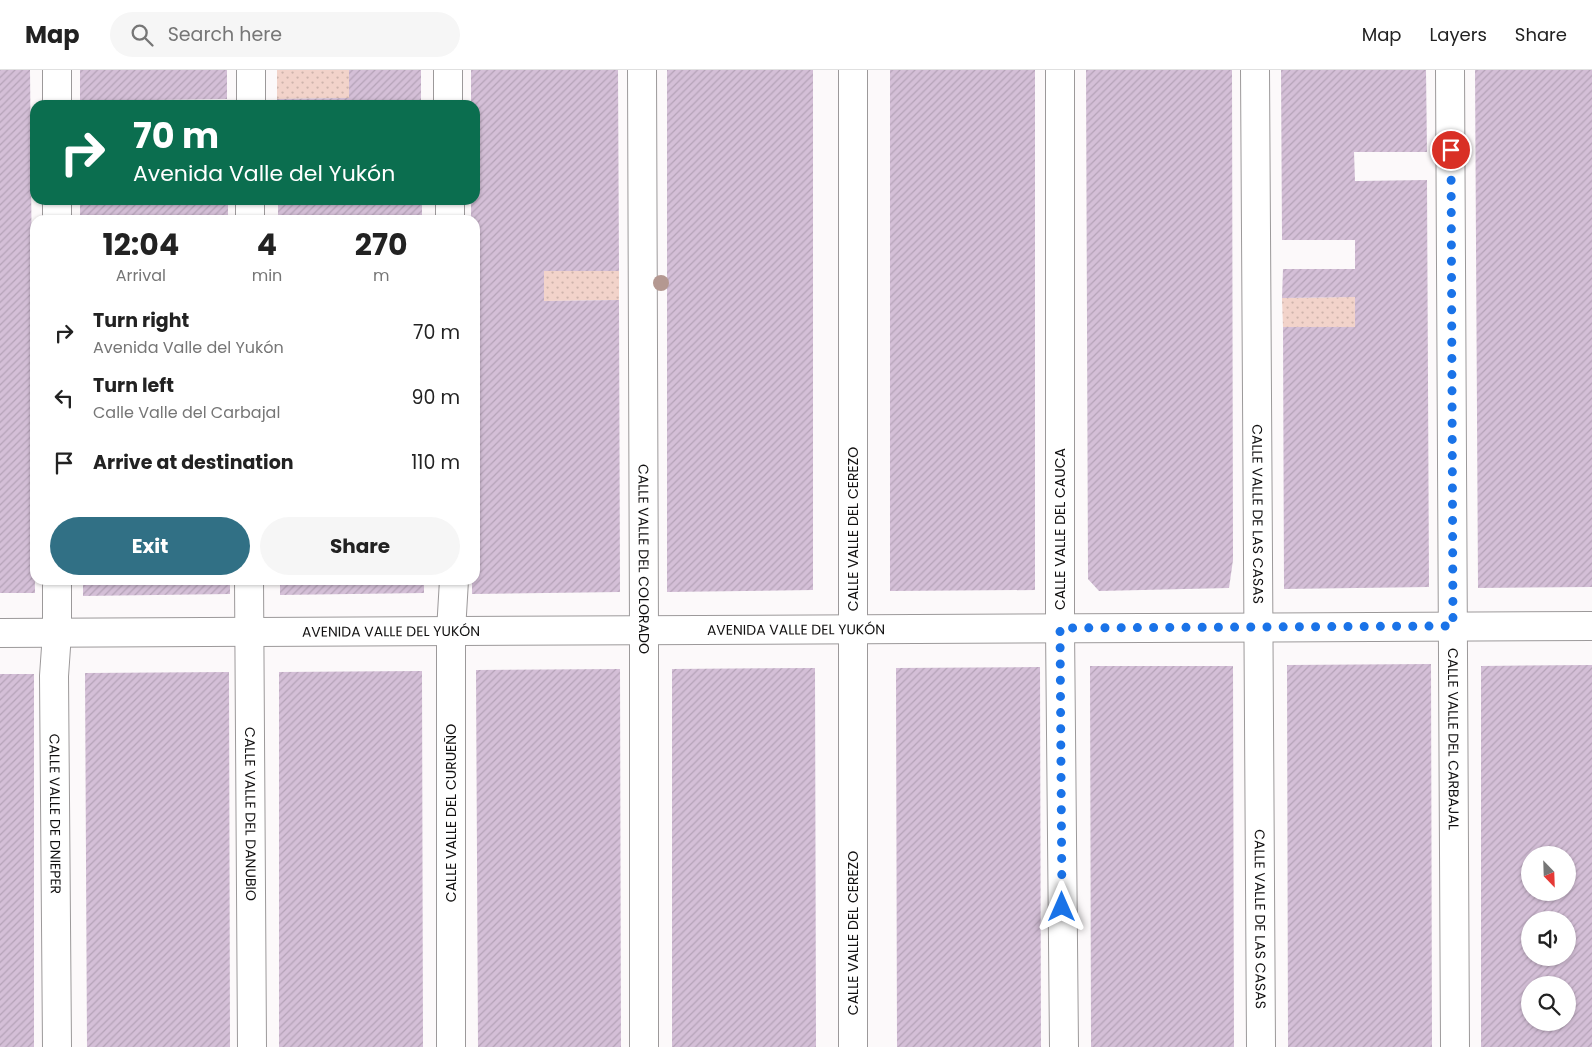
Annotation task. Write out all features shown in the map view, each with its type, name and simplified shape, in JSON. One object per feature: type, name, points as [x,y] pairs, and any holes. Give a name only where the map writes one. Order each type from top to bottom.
[{"type":"street","points":[[57,70],[57,100]]},
{"type":"street","points":[[251,70],[251,100]]},
{"type":"street","points":[[448,70],[448,100]]},
{"type":"street","name":"CALLE VALLE DEL COLORADO","points":[[642,70],[644,1047]]},
{"type":"street","name":"CALLE VALLE DEL CEREZO","points":[[853,70],[853,1047]]},
{"type":"street","name":"CALLE VALLE DEL CAUCA","points":[[1060,70],[1060,628],[1064,1047]]},
{"type":"street","name":"CALLE VALLE DE LAS CASAS","points":[[1255,70],[1260,1047]]},
{"type":"street","name":"CALLE VALLE DEL CARBAJAL","points":[[1450,70],[1455,1047]]},
{"type":"street","name":"CALLE VALLE DE DNIEPER","points":[[57,585],[57,633],[54,676],[57,1047]]},
{"type":"street","name":"CALLE VALLE DEL DANUBIO","points":[[249,585],[252,1047]]},
{"type":"street","name":"CALLE VALLE DEL CURUEÑO","points":[[450,1047],[451,631],[454,585]]},
{"type":"street","name":"AVENIDA VALLE DEL YUKÓN","points":[[0,633],[1592,626]]},
{"type":"shaded area","points":[[277,70],[349,70],[349,98],[277,99]]},
{"type":"shaded area","points":[[544,271],[619,271],[619,300],[544,301]]},
{"type":"shaded area","points":[[1355,297],[1355,327],[1283,327],[1282,298]]},
{"type":"building","points":[[0,70],[30,70],[30,585],[35,585],[35,593],[0,593]]},
{"type":"building","points":[[80,70],[227,70],[227,99],[80,100]]},
{"type":"building","points":[[349,70],[421,70],[421,100],[277,100],[349,98]]},
{"type":"building","points":[[471,70],[618,70],[619,271],[544,271],[544,301],[619,300],[620,592],[472,594],[472,585],[480,585],[480,215],[471,215],[471,205],[480,205],[480,100],[471,100]]},
{"type":"building","points":[[667,70],[813,70],[813,590],[667,592]]},
{"type":"building","points":[[890,70],[1035,70],[1035,590],[890,591]]},
{"type":"building","points":[[1086,70],[1232,70],[1233,560],[1229,588],[1099,591],[1088,579]]},
{"type":"building","points":[[1281,70],[1426,70],[1427,152],[1354,152],[1355,181],[1427,180],[1429,587],[1284,589],[1283,327],[1355,327],[1355,297],[1282,298],[1283,269],[1355,269],[1355,240],[1282,240]]},
{"type":"building","points":[[1475,70],[1592,70],[1592,587],[1478,588]]},
{"type":"building","points":[[80,205],[228,205],[228,215],[80,215]]},
{"type":"building","points":[[278,205],[422,205],[422,215],[278,215]]},
{"type":"building","points":[[83,585],[230,585],[230,594],[83,596]]},
{"type":"building","points":[[280,585],[424,585],[424,593],[280,595]]},
{"type":"building","points":[[1431,664],[1432,1047],[1288,1047],[1287,665]]},
{"type":"building","points":[[1592,665],[1592,1047],[1481,1047],[1481,666]]},
{"type":"building","points":[[1090,666],[1233,666],[1234,1047],[1091,1047]]},
{"type":"building","points":[[1040,667],[1041,1047],[897,1047],[896,668]]},
{"type":"building","points":[[815,668],[816,1047],[672,1047],[672,669]]},
{"type":"building","points":[[620,669],[621,1047],[478,1047],[476,670]]},
{"type":"building","points":[[422,671],[423,1047],[279,1047],[279,672]]},
{"type":"building","points":[[229,672],[230,1047],[87,1047],[85,673]]},
{"type":"building","points":[[0,674],[34,674],[34,1047],[0,1047]]},
{"type":"route","points":[[1062,907],[1060,628],[1453,626],[1451,150]]}]
